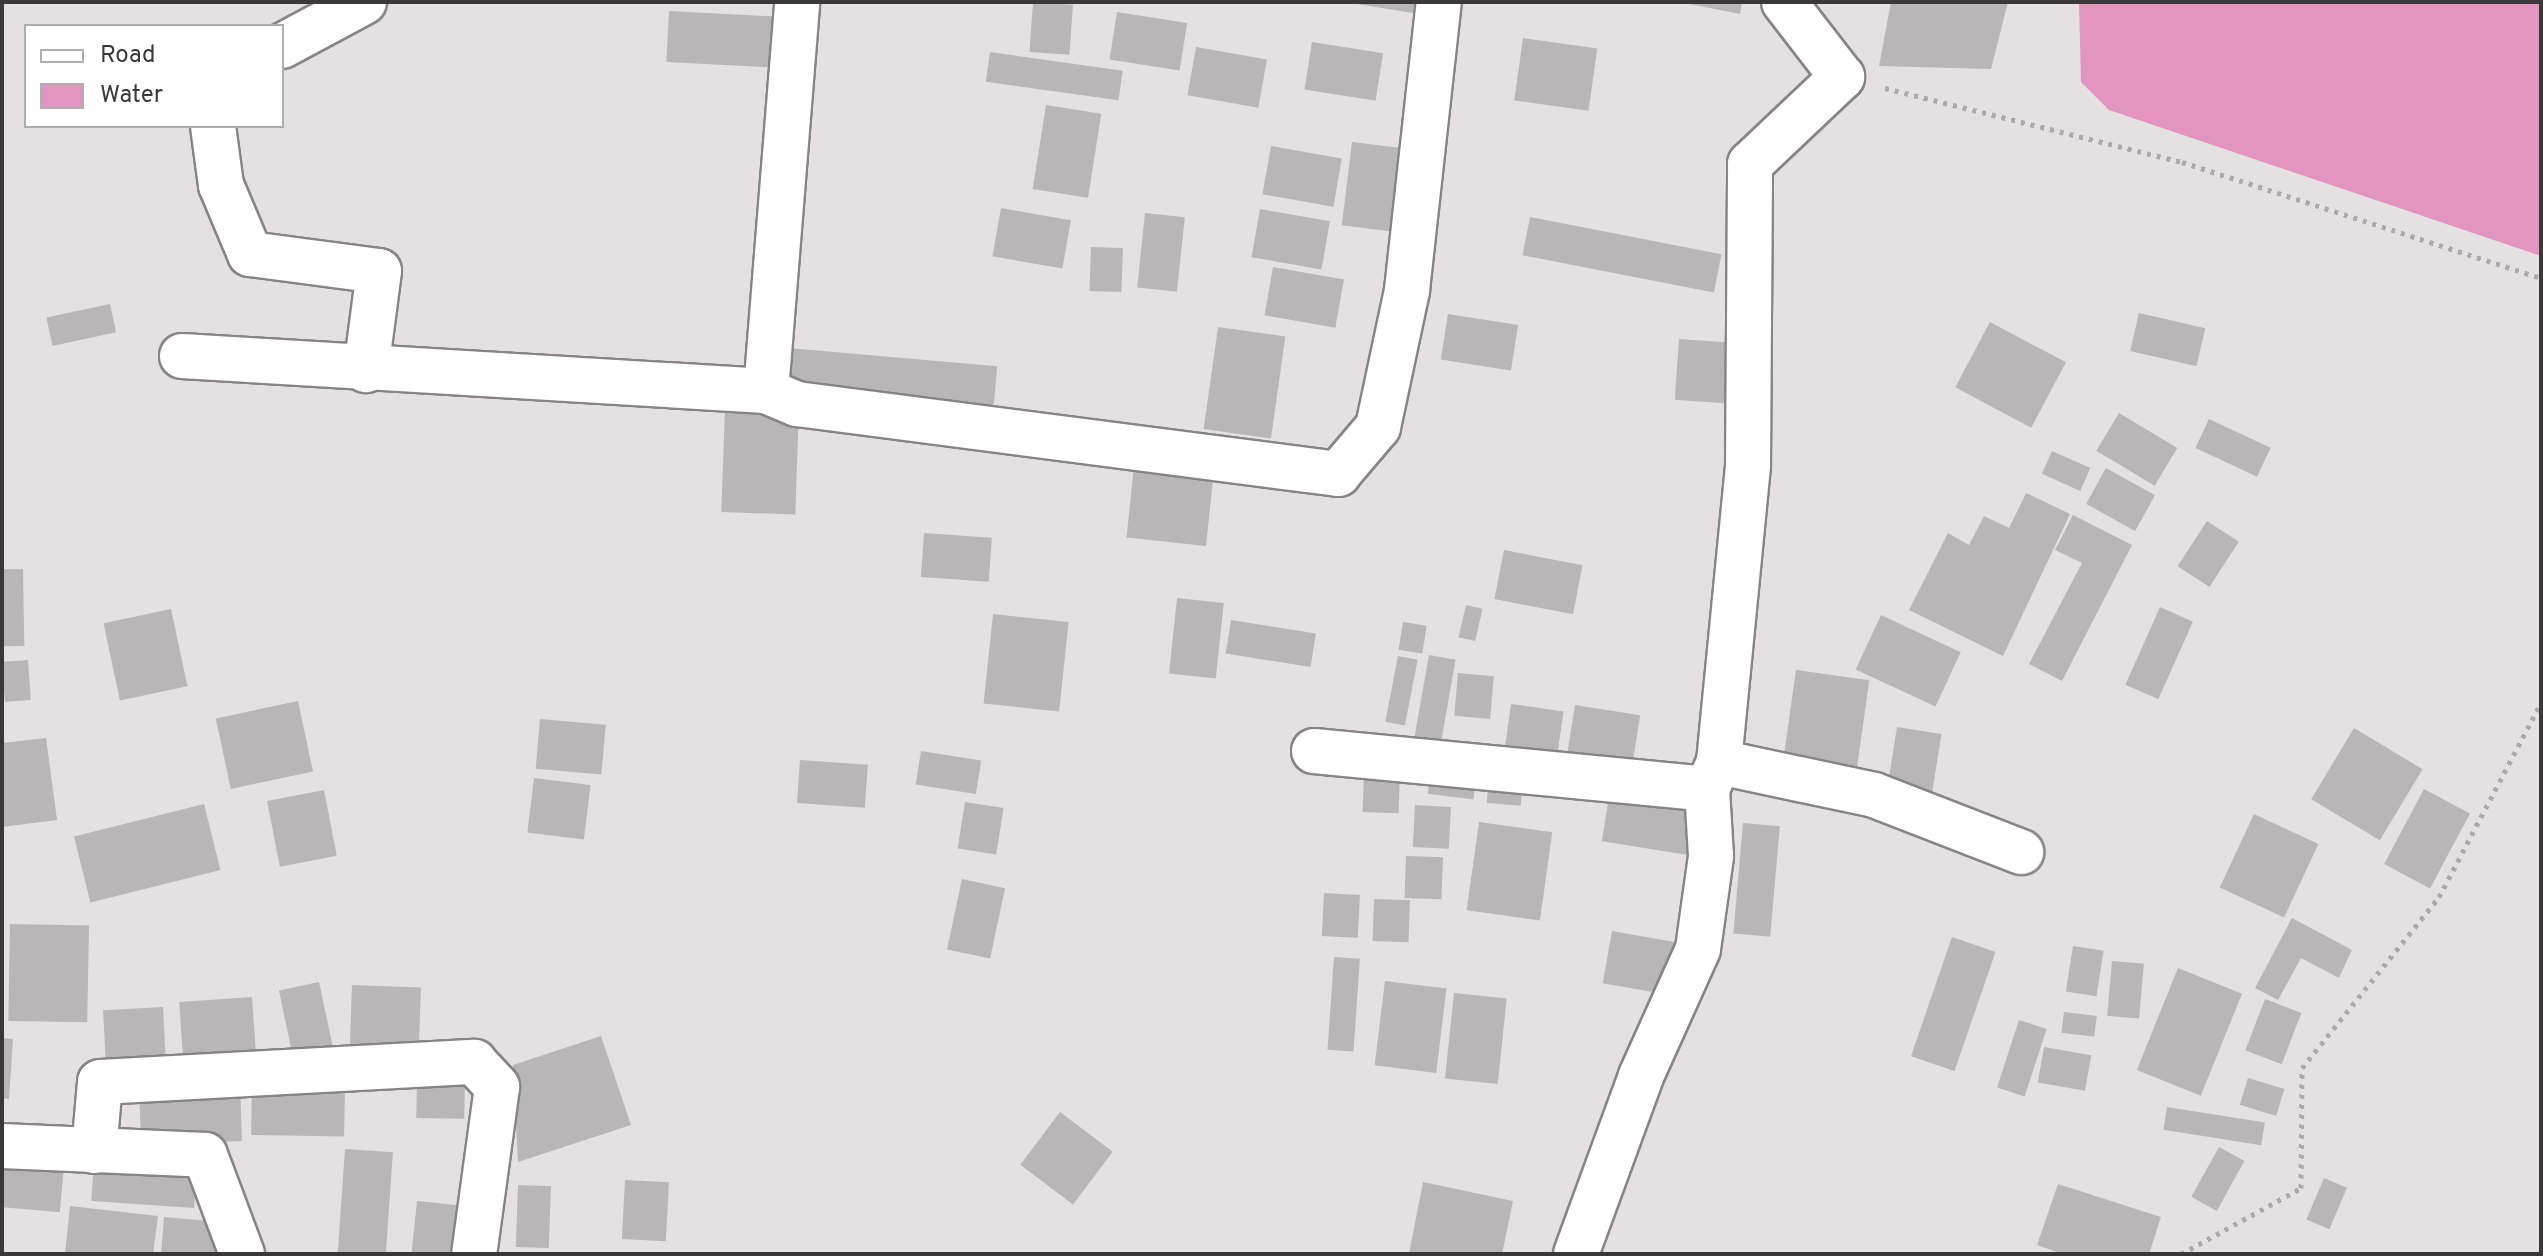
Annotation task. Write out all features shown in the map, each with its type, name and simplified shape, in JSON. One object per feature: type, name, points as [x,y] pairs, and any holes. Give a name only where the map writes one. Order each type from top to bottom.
[{"type":"street","points":[[284,45],[364,2]]},
{"type":"street","points":[[766,391],[797,2]]},
{"type":"street","points":[[182,356],[366,370],[766,391],[797,404],[1338,474],[1378,427],[1407,290],[1439,2]]},
{"type":"street","points":[[1576,1254],[1641,1076],[1698,949],[1711,856],[1713,776],[1748,465],[1750,164],[1842,77],[1784,2]]},
{"type":"street","points":[[213,128],[221,185],[250,254],[379,271],[366,370]]},
{"type":"street","points":[[1314,751],[1713,776],[1874,795],[2021,852]]},
{"type":"street","points":[[94,1151],[100,1082],[258,1068],[328,1073],[421,1060],[474,1062],[497,1087],[474,1254]]},
{"type":"street","points":[[2,1146],[205,1155],[242,1254]]},
{"type":"path","points":[[1842,77],[2182,162],[2541,278]]},
{"type":"path","points":[[2181,1254],[2301,1188],[2302,1068],[2439,897],[2541,703]]},
{"type":"water","points":[[2079,2],[2541,2],[2541,256],[2109,110],[2081,82]]},
{"type":"building","points":[[1033,2],[1073,5],[1069,55],[1030,52]]},
{"type":"building","points":[[1345,2],[1420,2],[1419,14]]},
{"type":"building","points":[[1680,2],[1742,2],[1740,14]]},
{"type":"building","points":[[1891,2],[2008,2],[1991,69],[1879,66]]},
{"type":"building","points":[[669,11],[776,17],[773,68],[666,62]]},
{"type":"building","points":[[1117,12],[1187,23],[1180,71],[1109,59]]},
{"type":"building","points":[[1523,38],[1597,48],[1589,111],[1514,100]]},
{"type":"building","points":[[1312,42],[1383,53],[1376,101],[1304,89]]},
{"type":"building","points":[[1196,47],[1267,60],[1258,108],[1187,95]]},
{"type":"building","points":[[990,52],[1123,71],[1119,100],[986,82]]},
{"type":"building","points":[[1046,105],[1101,114],[1088,198],[1033,189]]},
{"type":"building","points":[[1352,142],[1416,150],[1405,233],[1342,225]]},
{"type":"building","points":[[1271,146],[1342,159],[1333,207],[1262,194]]},
{"type":"building","points":[[1001,208],[1071,220],[1062,269],[992,256]]},
{"type":"building","points":[[1260,209],[1330,221],[1321,270],[1251,257]]},
{"type":"building","points":[[1145,213],[1185,217],[1177,292],[1137,288]]},
{"type":"building","points":[[1530,217],[1721,254],[1714,292],[1523,255]]},
{"type":"building","points":[[1091,247],[1123,248],[1121,292],[1089,291]]},
{"type":"building","points":[[1273,267],[1344,280],[1335,328],[1264,315]]},
{"type":"building","points":[[110,304],[116,332],[52,346],[46,318]]},
{"type":"building","points":[[2139,313],[2205,328],[2196,366],[2130,351]]},
{"type":"building","points":[[1448,314],[1518,325],[1511,371],[1441,359]]},
{"type":"building","points":[[1990,322],[2066,362],[2031,428],[1955,387]]},
{"type":"building","points":[[1218,327],[1285,336],[1271,438],[1204,429]]},
{"type":"building","points":[[1679,339],[1743,343],[1739,404],[1675,400]]},
{"type":"building","points":[[788,348],[997,366],[993,410],[784,392]]},
{"type":"building","points":[[725,407],[799,410],[795,515],[721,512]]},
{"type":"building","points":[[2119,413],[2177,448],[2155,486],[2096,451]]},
{"type":"building","points":[[2209,419],[2271,448],[2257,477],[2195,448]]},
{"type":"building","points":[[2052,451],[2090,468],[2080,491],[2042,474]]},
{"type":"building","points":[[1134,466],[1214,474],[1206,546],[1126,538]]},
{"type":"building","points":[[2106,468],[2155,495],[2135,531],[2086,504]]},
{"type":"building","points":[[2026,493],[2070,514],[2003,656],[1909,610],[1948,533],[1969,545],[1984,516],[2009,528]]},
{"type":"building","points":[[2073,515],[2132,545],[2062,681],[2029,664],[2082,563],[2055,550]]},
{"type":"building","points":[[2207,521],[2239,542],[2209,587],[2178,566]]},
{"type":"building","points":[[924,533],[992,538],[989,582],[921,577]]},
{"type":"building","points":[[1504,550],[1583,565],[1573,614],[1494,599]]},
{"type":"building","points":[[2,569],[23,569],[24,646],[3,646]]},
{"type":"building","points":[[1177,598],[1224,603],[1216,678],[1169,674]]},
{"type":"building","points":[[1466,605],[1483,609],[1475,641],[1459,637]]},
{"type":"building","points":[[2160,607],[2193,622],[2158,699],[2125,685]]},
{"type":"building","points":[[171,609],[187,686],[120,701],[104,623]]},
{"type":"building","points":[[993,614],[1069,622],[1059,711],[984,704]]},
{"type":"building","points":[[1881,615],[1961,652],[1935,707],[1856,669]]},
{"type":"building","points":[[1231,620],[1316,633],[1311,667],[1226,654]]},
{"type":"building","points":[[1403,622],[1427,626],[1422,653],[1399,650]]},
{"type":"building","points":[[1429,655],[1456,660],[1440,749],[1413,745]]},
{"type":"building","points":[[1398,656],[1418,660],[1405,726],[1385,722]]},
{"type":"building","points":[[28,660],[31,700],[5,702],[2,662]]},
{"type":"building","points":[[1796,670],[1869,680],[1856,776],[1783,766]]},
{"type":"building","points":[[1458,673],[1494,676],[1490,719],[1454,716]]},
{"type":"building","points":[[298,701],[313,771],[231,789],[216,718]]},
{"type":"building","points":[[1511,704],[1563,711],[1555,769],[1503,761]]},
{"type":"building","points":[[1575,705],[1640,715],[1632,769],[1567,758]]},
{"type":"building","points":[[540,719],[606,725],[601,775],[536,769]]},
{"type":"building","points":[[1897,727],[1941,734],[1931,801],[1886,794]]},
{"type":"building","points":[[2354,728],[2423,769],[2380,840],[2311,799]]},
{"type":"building","points":[[46,738],[57,820],[2,827],[2,743]]},
{"type":"building","points":[[921,751],[981,761],[976,794],[916,785]]},
{"type":"building","points":[[800,760],[868,765],[865,808],[797,803]]},
{"type":"building","points":[[1431,768],[1477,774],[1473,799],[1428,794]]},
{"type":"building","points":[[1364,770],[1400,771],[1399,813],[1363,812]]},
{"type":"building","points":[[1489,777],[1523,780],[1521,806],[1487,803]]},
{"type":"building","points":[[534,778],[591,785],[584,840],[527,833]]},
{"type":"building","points":[[2424,789],[2470,813],[2430,888],[2384,864]]},
{"type":"building","points":[[324,790],[337,856],[280,867],[267,801]]},
{"type":"building","points":[[1610,790],[1695,803],[1687,855],[1602,841]]},
{"type":"building","points":[[965,802],[1004,808],[996,855],[958,848]]},
{"type":"building","points":[[204,804],[220,870],[90,902],[74,836]]},
{"type":"building","points":[[1415,805],[1451,807],[1449,849],[1413,847]]},
{"type":"building","points":[[2254,814],[2318,844],[2284,917],[2220,887]]},
{"type":"building","points":[[1479,822],[1552,832],[1540,920],[1467,910]]},
{"type":"building","points":[[1743,823],[1780,826],[1770,937],[1733,934]]},
{"type":"building","points":[[1406,856],[1443,857],[1442,899],[1405,898]]},
{"type":"building","points":[[962,879],[1005,888],[990,959],[947,949]]},
{"type":"building","points":[[1324,893],[1360,895],[1358,938],[1322,936]]},
{"type":"building","points":[[1374,899],[1410,900],[1409,942],[1373,941]]},
{"type":"building","points":[[2292,918],[2352,950],[2339,978],[2301,958],[2278,1000],[2255,988]]},
{"type":"building","points":[[10,924],[89,925],[87,1022],[8,1021]]},
{"type":"building","points":[[1612,931],[1684,944],[1675,996],[1603,983]]},
{"type":"building","points":[[1952,937],[1995,952],[1954,1071],[1911,1056]]},
{"type":"building","points":[[2073,946],[2104,951],[2096,996],[2066,991]]},
{"type":"building","points":[[1334,957],[1360,959],[1353,1052],[1328,1050]]},
{"type":"building","points":[[2112,961],[2144,964],[2139,1019],[2107,1016]]},
{"type":"building","points":[[2178,968],[2242,994],[2201,1096],[2137,1070]]},
{"type":"building","points":[[1385,981],[1447,989],[1436,1073],[1375,1065]]},
{"type":"building","points":[[319,982],[333,1048],[293,1056],[279,991]]},
{"type":"building","points":[[352,985],[421,987],[419,1054],[350,1052]]},
{"type":"building","points":[[1454,993],[1507,999],[1498,1084],[1445,1079]]},
{"type":"building","points":[[252,997],[256,1060],[184,1065],[179,1002]]},
{"type":"building","points":[[2265,999],[2301,1013],[2282,1064],[2245,1050]]},
{"type":"building","points":[[163,1007],[166,1062],[106,1065],[103,1010]]},
{"type":"building","points":[[2064,1012],[2097,1016],[2094,1037],[2061,1033]]},
{"type":"building","points":[[2019,1020],[2047,1029],[2025,1096],[1997,1088]]},
{"type":"building","points":[[601,1036],[631,1125],[518,1162],[513,1065]]},
{"type":"building","points":[[2,1038],[13,1039],[9,1099],[2,1098]]},
{"type":"building","points":[[2044,1047],[2091,1055],[2085,1091],[2038,1082]]},
{"type":"building","points":[[417,1074],[465,1075],[464,1119],[416,1118]]},
{"type":"building","points":[[2248,1078],[2284,1089],[2276,1116],[2240,1105]]},
{"type":"building","points":[[252,1082],[345,1084],[344,1137],[251,1135]]},
{"type":"building","points":[[240,1083],[242,1141],[141,1144],[139,1087]]},
{"type":"building","points":[[2167,1107],[2265,1122],[2261,1145],[2163,1130]]},
{"type":"building","points":[[1060,1112],[1113,1152],[1073,1204],[1020,1165]]},
{"type":"building","points":[[2219,1147],[2244,1161],[2217,1211],[2191,1197]]},
{"type":"building","points":[[345,1149],[393,1152],[386,1254],[338,1254]]},
{"type":"building","points":[[2,1162],[64,1167],[60,1212],[2,1207]]},
{"type":"building","points":[[94,1162],[197,1169],[194,1208],[91,1201]]},
{"type":"building","points":[[2324,1178],[2347,1188],[2329,1229],[2306,1219]]},
{"type":"building","points":[[625,1180],[669,1182],[666,1241],[622,1239]]},
{"type":"building","points":[[1423,1182],[1513,1201],[1502,1254],[1409,1254]]},
{"type":"building","points":[[2058,1184],[2161,1217],[2149,1254],[2063,1254],[2037,1245]]},
{"type":"building","points":[[518,1185],[551,1186],[549,1248],[516,1247]]},
{"type":"building","points":[[417,1201],[461,1206],[456,1254],[411,1254]]},
{"type":"building","points":[[70,1206],[158,1216],[153,1254],[65,1254]]},
{"type":"building","points":[[164,1217],[232,1223],[230,1254],[161,1254]]}]
